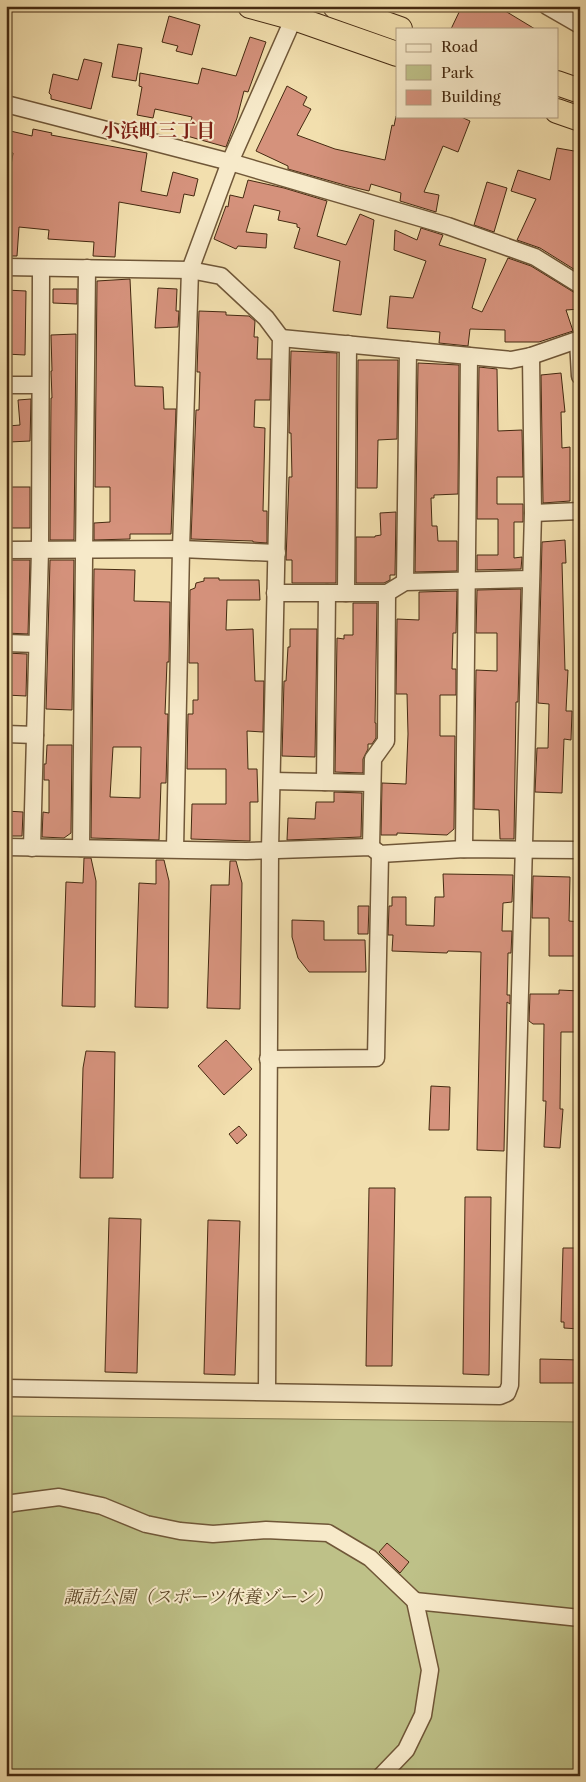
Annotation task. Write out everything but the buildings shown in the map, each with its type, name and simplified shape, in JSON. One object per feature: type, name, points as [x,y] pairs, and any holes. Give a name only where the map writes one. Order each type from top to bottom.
[{"type":"highway","points":[[250,6],[296,12],[396,54]]},
{"type":"highway","points":[[335,6],[397,28]]},
{"type":"highway","points":[[558,83],[580,91]]},
{"type":"highway","points":[[558,111],[580,119]]},
{"type":"street","points":[[547,6],[580,26]]},
{"type":"street","points":[[175,849],[181,549],[190,270],[230,162],[296,12]]},
{"type":"street","points":[[6,104],[230,162],[448,226],[535,257],[580,285]]},
{"type":"street","points":[[6,267],[190,270],[221,276],[266,318],[281,338],[277,553],[274,593],[270,850],[267,1392]]},
{"type":"street","points":[[32,848],[40,550],[41,268]]},
{"type":"street","points":[[81,848],[87,268]]},
{"type":"street","points":[[281,338],[511,360],[531,356],[579,339],[580,376]]},
{"type":"street","points":[[346,593],[348,344]]},
{"type":"street","points":[[405,582],[408,350]]},
{"type":"street","points":[[464,849],[469,356]]},
{"type":"street","points":[[6,1388],[500,1396],[507,1393],[510,1385],[533,513],[531,356]]},
{"type":"street","points":[[6,385],[40,385]]},
{"type":"street","points":[[533,513],[580,511]]},
{"type":"street","points":[[6,550],[181,549],[277,553]]},
{"type":"street","points":[[274,593],[387,593],[405,582],[531,579]]},
{"type":"street","points":[[325,782],[328,593]]},
{"type":"street","points":[[268,1059],[376,1058],[376,850],[371,783],[372,759],[386,741],[387,593]]},
{"type":"street","points":[[6,643],[37,644]]},
{"type":"street","points":[[6,734],[35,735]]},
{"type":"street","points":[[272,781],[371,783]]},
{"type":"street","points":[[6,847],[270,850],[580,850]]},
{"type":"street","points":[[6,1505],[59,1497],[102,1506],[146,1524],[180,1531],[213,1534],[266,1530],[328,1534],[370,1558],[415,1602],[430,1670],[423,1714],[406,1750],[381,1776]]},
{"type":"street","points":[[415,1602],[580,1618]]},
{"type":"green space","name":"諏訪公園（スポーツ休養ゾーン）","points":[[6,1416],[580,1422],[580,1776],[6,1776]]},
{"type":"district","name":"小浜町三丁目","points":[[158,130]]}]
